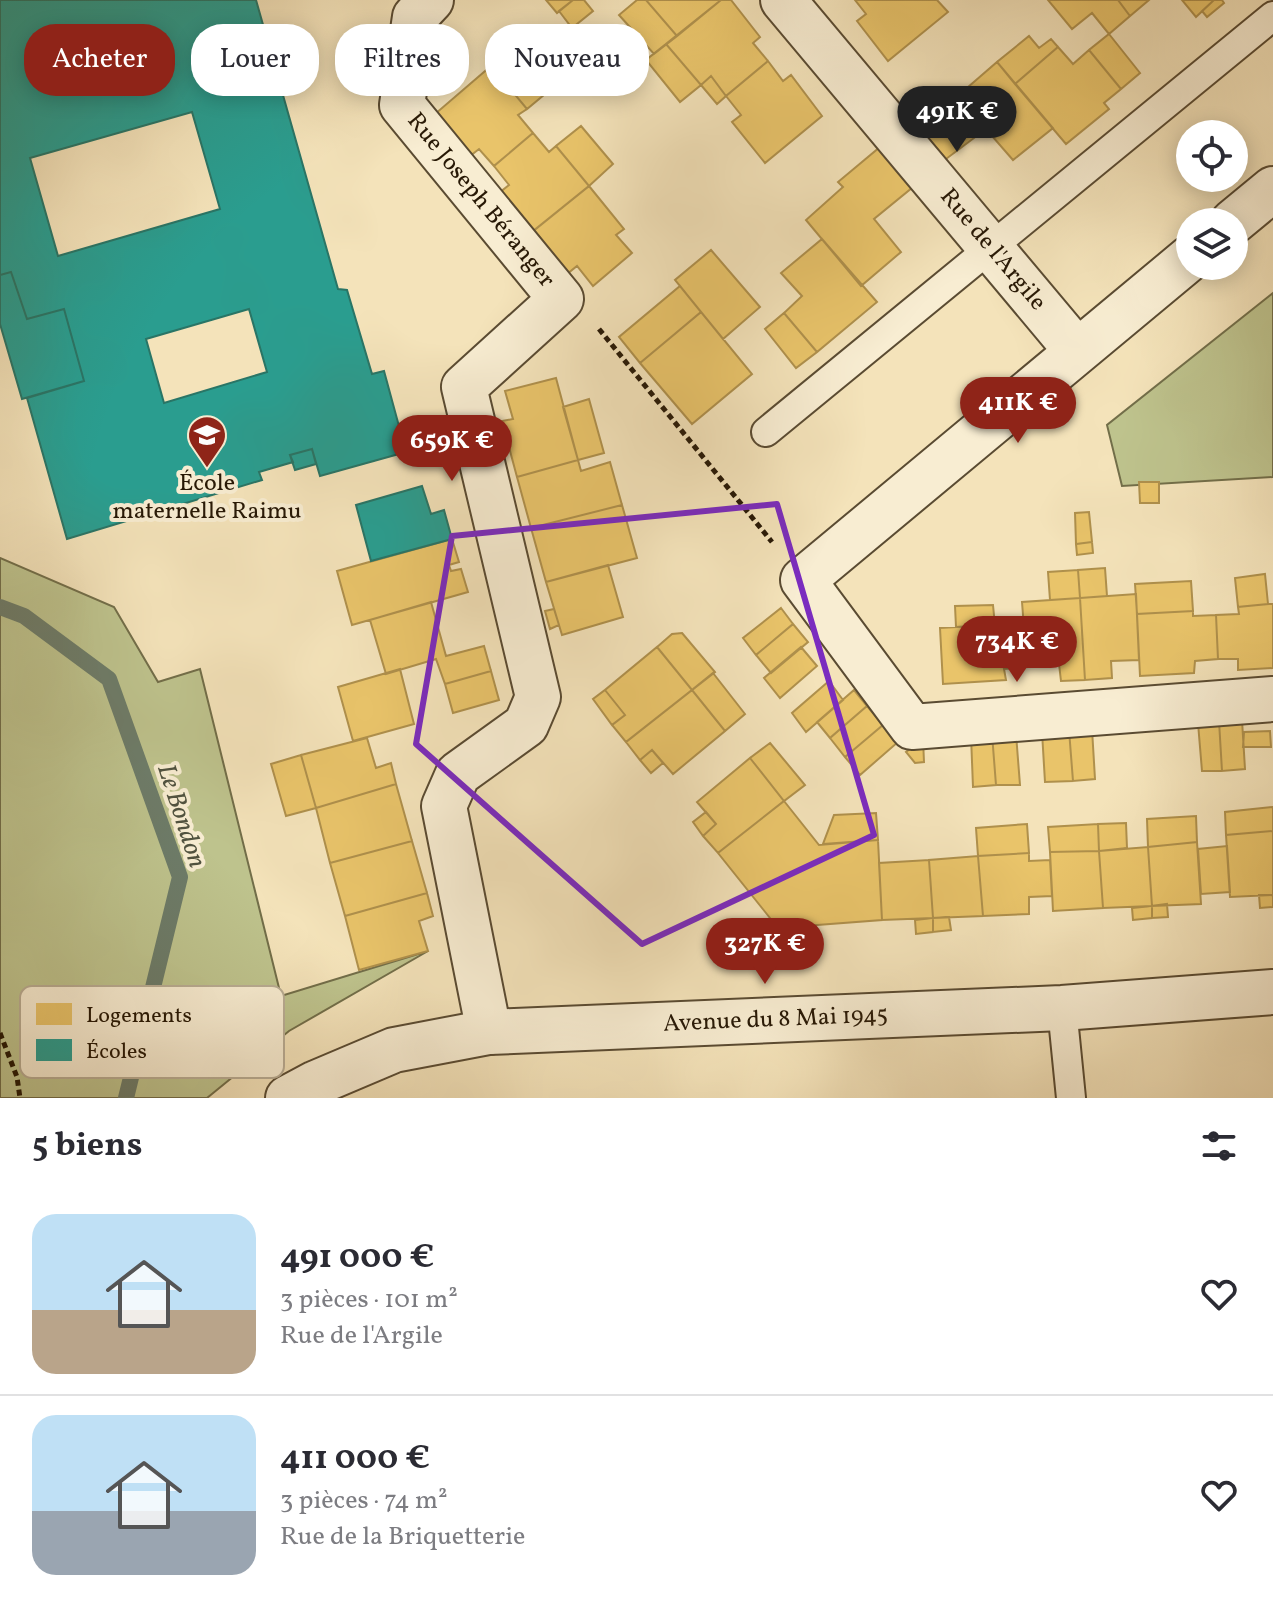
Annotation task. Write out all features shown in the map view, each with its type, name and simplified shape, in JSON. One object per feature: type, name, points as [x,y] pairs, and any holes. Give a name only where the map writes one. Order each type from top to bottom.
[{"type":"street","name":"Rue Joseph Béranger","points":[[431,0],[415,17],[402,105],[561,299],[464,387],[538,697],[526,725],[458,774],[444,806],[489,1032]]},
{"type":"street","name":"Rue de l'Argile","points":[[783,0],[1077,351]]},
{"type":"street","points":[[1248,210],[1273,189]]},
{"type":"street","points":[[1176,270],[803,580],[912,727],[1273,699]]},
{"type":"street","name":"Avenue du 8 Mai 1945","points":[[288,1098],[394,1050],[489,1032],[1062,1008],[1273,992]]},
{"type":"lane","points":[[766,432],[1273,16]]},
{"type":"lane","points":[[1062,1008],[1071,1098]]},
{"type":"path","points":[[561,299],[590,318],[803,580]]},
{"type":"path","points":[[0,1033],[17,1077],[20,1098]]},
{"type":"highlighted area","points":[[777,504],[874,835],[642,944],[416,744],[452,536]]},
{"type":"green space","points":[[1273,293],[1273,477],[1122,486],[1107,425]]},
{"type":"green space","points":[[0,558],[114,607],[158,682],[200,669],[279,986],[20,986],[20,1078],[231,1078],[207,1098],[0,1098]]},
{"type":"green space","points":[[428,951],[284,1035],[284,995]]},
{"type":"building: Logements","points":[[546,0],[573,0],[557,13]]},
{"type":"building: Logements","points":[[573,0],[584,0],[593,11],[577,24],[569,24],[559,11]]},
{"type":"building: Logements","points":[[637,0],[646,0],[677,36],[654,54],[649,48],[649,24],[627,24],[619,15]]},
{"type":"building: Logements","points":[[646,0],[721,0],[677,36]]},
{"type":"building: Logements","points":[[721,0],[731,0],[760,37],[753,43],[768,61],[726,96],[711,76],[701,85],[666,44]]},
{"type":"building: Logements","points":[[855,0],[937,0],[948,12],[888,61],[857,21],[866,14]]},
{"type":"building: Logements","points":[[1048,0],[1118,0],[1130,16],[1109,34],[1092,13],[1072,29]]},
{"type":"building: Logements","points":[[1118,0],[1149,0],[1130,16]]},
{"type":"building: Logements","points":[[1182,0],[1214,0],[1196,17]]},
{"type":"building: Logements","points":[[1214,0],[1224,3],[1207,17],[1202,11]]},
{"type":"building: Logements","points":[[1109,34],[1140,73],[1121,89],[1089,50]]},
{"type":"building: Logements","points":[[1029,36],[1039,48],[1051,39],[1058,47],[1015,84],[997,62]]},
{"type":"building: Logements","points":[[666,44],[701,85],[680,102],[649,64],[649,58]]},
{"type":"building: Logements","points":[[1058,47],[1073,64],[1089,50],[1121,89],[1104,103],[1109,109],[1066,144],[1015,84]]},
{"type":"building: Logements","points":[[768,61],[783,81],[791,75],[822,116],[765,163],[732,122],[741,115],[726,96]]},
{"type":"building: Logements","points":[[997,62],[1053,128],[1013,160],[986,129],[946,159],[913,121],[952,89],[960,94]]},
{"type":"building: Logements","points":[[485,71],[485,96],[516,96],[527,109],[518,115],[533,133],[494,166],[479,149],[470,156],[435,114],[456,96],[469,96],[469,85]]},
{"type":"building: Logements","points":[[711,76],[726,96],[717,104],[701,85]]},
{"type":"building: Logements","points":[[516,96],[543,96],[527,109]]},
{"type":"building: Logements","points":[[581,126],[613,164],[589,186],[556,146]]},
{"type":"building: Logements","points":[[533,133],[549,152],[556,146],[589,186],[532,232],[499,193],[509,185],[494,166]]},
{"type":"building: Logements","points":[[880,147],[913,187],[874,219],[901,252],[861,286],[806,220],[843,187],[838,182]]},
{"type":"building: Logements","points":[[589,186],[624,229],[616,235],[632,253],[593,286],[577,266],[567,274],[532,232]]},
{"type":"building: Logements","points":[[822,239],[877,302],[817,352],[784,313],[802,296],[781,273]]},
{"type":"building: Logements","points":[[711,250],[760,307],[723,339],[675,280]]},
{"type":"building: Logements","points":[[680,286],[701,312],[640,363],[619,337]]},
{"type":"building: Logements","points":[[701,312],[752,374],[692,424],[640,363]]},
{"type":"building: Logements","points":[[784,313],[817,352],[796,368],[765,329]]},
{"type":"building: Logements","points":[[556,378],[578,460],[517,477],[502,421],[513,419],[505,391]]},
{"type":"building: Logements","points":[[589,399],[604,453],[578,460],[563,407]]},
{"type":"building: Logements","points":[[578,460],[581,471],[610,462],[622,505],[531,528],[517,477]]},
{"type":"building: Logements","points":[[1139,482],[1159,482],[1159,503],[1140,503]]},
{"type":"building: Logements","points":[[622,505],[637,558],[546,582],[531,528]]},
{"type":"building: Logements","points":[[1089,512],[1092,542],[1076,544],[1075,513]]},
{"type":"building: Logements","points":[[452,539],[459,562],[449,565],[451,571],[461,569],[468,592],[352,625],[337,571]]},
{"type":"building: Logements","points":[[1092,542],[1093,553],[1077,555],[1076,544]]},
{"type":"building: Logements","points":[[608,565],[623,617],[562,635],[546,582]]},
{"type":"building: Logements","points":[[1105,568],[1107,596],[1080,598],[1078,570]]},
{"type":"building: Logements","points":[[1078,570],[1080,598],[1050,600],[1048,572]]},
{"type":"building: Logements","points":[[1265,574],[1268,604],[1238,607],[1235,578]]},
{"type":"building: Logements","points":[[1191,581],[1193,611],[1137,614],[1135,584]]},
{"type":"building: Logements","points":[[1136,594],[1139,660],[1111,661],[1112,678],[1085,680],[1080,598]]},
{"type":"building: Logements","points":[[1080,598],[1085,680],[1061,681],[1059,664],[1027,667],[1022,602]]},
{"type":"building: Logements","points":[[431,602],[446,656],[484,646],[491,671],[445,684],[436,659],[386,674],[370,620]]},
{"type":"building: Logements","points":[[1273,604],[1273,668],[1238,670],[1238,659],[1218,659],[1216,615],[1239,614],[1238,607]]},
{"type":"building: Logements","points":[[993,605],[995,626],[956,627],[955,606]]},
{"type":"building: Logements","points":[[781,608],[793,624],[756,655],[743,638]]},
{"type":"building: Logements","points":[[554,609],[559,625],[550,629],[545,611]]},
{"type":"building: Logements","points":[[1193,611],[1193,616],[1216,615],[1218,659],[1195,661],[1194,673],[1140,676],[1137,614]]},
{"type":"building: Logements","points":[[1024,623],[1027,667],[1004,669],[1006,680],[943,684],[940,628]]},
{"type":"building: Logements","points":[[793,624],[808,642],[771,673],[756,655]]},
{"type":"building: Logements","points":[[682,633],[715,672],[692,690],[657,647],[672,634]]},
{"type":"building: Logements","points":[[657,647],[692,690],[626,742],[612,725],[625,715],[605,690]]},
{"type":"building: Logements","points":[[801,647],[817,666],[780,698],[764,678]]},
{"type":"building: Logements","points":[[400,669],[414,724],[353,741],[338,687]]},
{"type":"building: Logements","points":[[491,671],[499,700],[453,713],[445,684]]},
{"type":"building: Logements","points":[[713,673],[745,714],[725,731],[692,690]]},
{"type":"building: Logements","points":[[829,681],[843,700],[806,732],[792,713]]},
{"type":"building: Logements","points":[[605,690],[625,715],[612,725],[593,699]]},
{"type":"building: Logements","points":[[692,690],[725,731],[673,774],[652,750],[640,760],[626,742]]},
{"type":"building: Logements","points":[[854,690],[867,706],[830,738],[817,722]]},
{"type":"building: Logements","points":[[867,706],[883,725],[845,757],[830,738]]},
{"type":"building: Logements","points":[[1242,720],[1245,769],[1222,771],[1219,721]]},
{"type":"building: Logements","points":[[1219,721],[1222,771],[1202,771],[1198,723]]},
{"type":"building: Logements","points":[[883,725],[898,742],[860,775],[845,757]]},
{"type":"building: Logements","points":[[1092,729],[1095,779],[1073,781],[1069,730]]},
{"type":"building: Logements","points":[[1069,730],[1073,781],[1045,782],[1042,732]]},
{"type":"building: Logements","points":[[1270,731],[1271,747],[1243,747],[1244,732]]},
{"type":"building: Logements","points":[[992,734],[1016,734],[1020,785],[996,785]]},
{"type":"building: Logements","points":[[992,734],[996,785],[973,787],[971,736]]},
{"type":"building: Logements","points":[[367,738],[376,768],[391,763],[396,784],[316,808],[301,755]]},
{"type":"building: Logements","points":[[923,739],[924,762],[915,763],[906,752]]},
{"type":"building: Logements","points":[[770,743],[805,785],[784,801],[750,758]]},
{"type":"building: Logements","points":[[652,750],[663,763],[651,773],[640,760]]},
{"type":"building: Logements","points":[[301,755],[316,808],[286,816],[271,764]]},
{"type":"building: Logements","points":[[750,758],[784,801],[718,853],[703,836],[716,824],[697,802]]},
{"type":"building: Logements","points":[[396,784],[412,841],[330,863],[316,808]]},
{"type":"building: Logements","points":[[784,801],[819,845],[878,840],[882,920],[778,928],[718,853]]},
{"type":"building: Logements","points":[[1273,807],[1273,831],[1226,835],[1225,812]]},
{"type":"building: Logements","points":[[706,812],[716,824],[703,836],[693,822]]},
{"type":"building: Logements","points":[[876,813],[878,840],[823,844],[834,815]]},
{"type":"building: Logements","points":[[1196,816],[1197,842],[1148,847],[1147,819]]},
{"type":"building: Logements","points":[[1126,823],[1127,848],[1099,851],[1098,824]]},
{"type":"building: Logements","points":[[1027,824],[1029,853],[978,856],[976,828]]},
{"type":"building: Logements","points":[[1098,824],[1099,851],[1050,852],[1048,827]]},
{"type":"building: Logements","points":[[1273,831],[1273,895],[1230,897],[1226,835]]},
{"type":"building: Logements","points":[[412,841],[427,893],[345,916],[330,863]]},
{"type":"building: Logements","points":[[1197,842],[1201,904],[1152,906],[1148,847]]},
{"type":"building: Logements","points":[[1227,846],[1230,892],[1201,894],[1198,849]]},
{"type":"building: Logements","points":[[1148,847],[1152,906],[1103,908],[1099,851]]},
{"type":"building: Logements","points":[[1099,851],[1103,908],[1053,911],[1050,852]]},
{"type":"building: Logements","points":[[1029,853],[1029,861],[1050,860],[1052,896],[1029,897],[1029,914],[983,916],[978,856]]},
{"type":"building: Logements","points":[[978,856],[983,916],[933,918],[929,860]]},
{"type":"building: Logements","points":[[929,860],[933,918],[882,920],[879,863]]},
{"type":"building: Logements","points":[[427,893],[433,916],[419,921],[428,951],[359,970],[345,916]]},
{"type":"building: Logements","points":[[1259,895],[1273,895],[1273,907],[1260,908]]},
{"type":"building: Logements","points":[[1167,904],[1168,917],[1152,918],[1152,906]]},
{"type":"building: Logements","points":[[1152,906],[1152,918],[1133,920],[1132,908]]},
{"type":"building: Logements","points":[[949,917],[951,930],[933,932],[933,918]]},
{"type":"building: Logements","points":[[933,918],[933,932],[916,934],[915,920]]},
{"type":"building: Écoles","points":[[0,0],[256,0],[263,24],[191,24],[191,96],[283,96],[338,289],[347,290],[372,374],[384,371],[406,452],[320,476],[312,449],[290,455],[293,462],[259,472],[262,480],[67,539],[27,398],[84,381],[64,309],[27,319],[11,272],[0,275]],"holes":[[[192,112],[220,209],[58,256],[30,158]],[[249,309],[267,372],[164,403],[146,339]]]},
{"type":"building: Écoles","points":[[11,272],[27,319],[64,309],[84,381],[22,399],[0,324],[0,275]]},
{"type":"building: Écoles","points":[[312,449],[316,464],[295,470],[290,455]]},
{"type":"building: Écoles","points":[[422,486],[431,514],[444,510],[452,539],[371,561],[356,505]]},
{"type":"waterway","name":"Le Bondon","points":[[0,607],[24,616],[109,679],[180,877],[153,986]]},
{"type":"waterway","name":"Le Bondon","points":[[126,1098],[131,1078]]},
{"type":"place","name":"École maternelle Raimu","points":[[207,469]]}]
